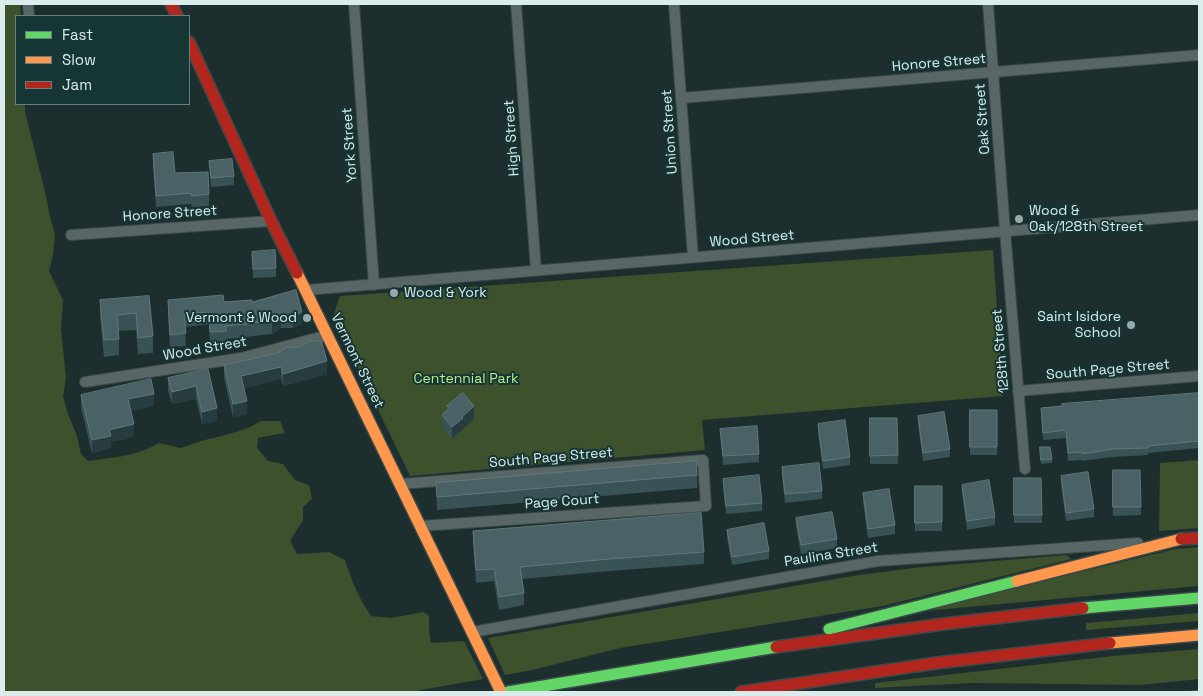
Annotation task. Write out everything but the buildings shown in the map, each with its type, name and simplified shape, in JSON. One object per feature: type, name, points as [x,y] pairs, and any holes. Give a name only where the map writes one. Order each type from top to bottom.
[{"type":"main road","name":"Vermont Street","points":[[190,44],[271,220],[501,692]]},
{"type":"main road","name":"Paulina Street","points":[[1181,539],[1199,538]]},
{"type":"main road","points":[[630,671],[835,627],[1181,539]]},
{"type":"main road","points":[[508,692],[782,646],[933,625],[1084,608],[1199,598]]},
{"type":"main road","points":[[741,692],[946,662],[1080,646],[1199,635]]},
{"type":"street","name":"York Street","points":[[354,4],[374,284]]},
{"type":"street","name":"High Street","points":[[516,4],[536,270]]},
{"type":"street","name":"Union Street","points":[[674,4],[693,257]]},
{"type":"street","name":"Oak Street","points":[[988,4],[1005,232]]},
{"type":"street","name":"Honore Street","points":[[681,98],[1199,55]]},
{"type":"street","name":"Wood Street","points":[[306,290],[1199,215]]},
{"type":"street","name":"Honore Street","points":[[71,235],[271,220]]},
{"type":"street","name":"128th Street","points":[[1005,232],[1025,469]]},
{"type":"street","name":"Wood Street","points":[[85,382],[241,358],[328,335]]},
{"type":"street","name":"South Page Street","points":[[1018,391],[1199,376]]},
{"type":"street","name":"South Page Street","points":[[401,484],[703,460],[706,506]]},
{"type":"street","name":"Page Court","points":[[421,526],[706,506]]},
{"type":"street","name":"Paulina Street","points":[[472,632],[878,561],[1181,539]]},
{"type":"green space","points":[[4,4],[20,4],[21,15],[15,15],[15,105],[25,105],[25,112],[55,234],[49,271],[63,300],[61,329],[66,378],[63,396],[77,436],[81,454],[88,461],[133,454],[159,443],[181,448],[248,428],[261,421],[280,421],[285,433],[258,438],[257,448],[268,461],[283,464],[295,480],[309,485],[312,499],[303,507],[303,520],[290,541],[297,554],[329,552],[345,560],[362,602],[371,616],[391,618],[423,612],[429,616],[431,643],[464,641],[483,679],[410,692],[4,692]]},
{"type":"green space","name":"Centennial Park","points":[[993,250],[1003,396],[702,420],[705,450],[410,476],[333,316],[340,296]]},
{"type":"green space","points":[[1199,460],[1199,528],[1159,531],[1160,463]]},
{"type":"green space","points":[[1199,547],[1199,586],[913,612],[1176,549]]},
{"type":"green space","points":[[1067,555],[1071,559],[883,606],[620,648],[505,675],[488,638],[859,575],[922,567]]},
{"type":"green space","points":[[1199,613],[1199,621],[1086,630],[1086,623]]},
{"type":"green space","points":[[1199,649],[1199,679],[1141,685],[971,683],[875,688],[875,683],[1122,655]]},
{"type":"traffic: fast","points":[[829,629],[1017,581]]},
{"type":"traffic: fast","points":[[1083,608],[1199,598]]},
{"type":"traffic: fast","points":[[508,692],[776,647]]},
{"type":"traffic: slow","points":[[297,273],[501,692]]},
{"type":"traffic: slow","points":[[1017,581],[1181,539]]},
{"type":"traffic: slow","points":[[1110,643],[1199,635]]},
{"type":"traffic: jam","points":[[171,4],[176,15]]},
{"type":"traffic: jam","points":[[190,44],[271,221],[297,273]]},
{"type":"traffic: jam","points":[[1181,539],[1199,538]]},
{"type":"traffic: jam","points":[[776,647],[943,624],[1083,608]]},
{"type":"traffic: jam","points":[[741,692],[936,663],[1110,643]]},
{"type":"place","name":"Wood & Oak/128th Street","points":[[1019,219]]},
{"type":"place","name":"Wood & York","points":[[394,293]]},
{"type":"place","name":"Vermont & Wood","points":[[307,318]]},
{"type":"place","name":"Saint Isidore School","points":[[1131,325]]}]
